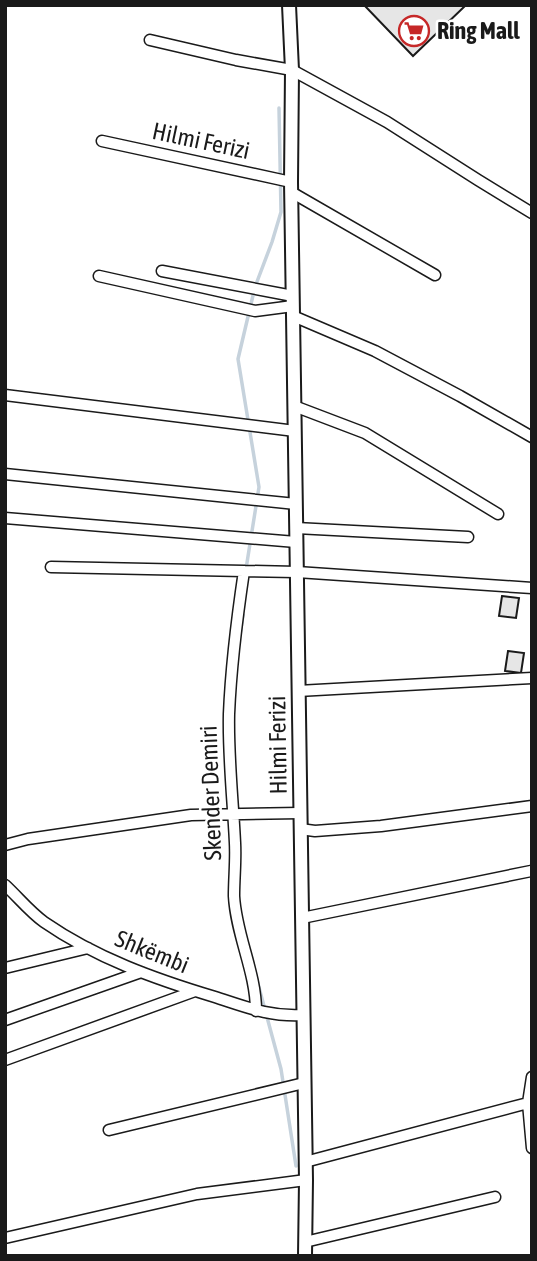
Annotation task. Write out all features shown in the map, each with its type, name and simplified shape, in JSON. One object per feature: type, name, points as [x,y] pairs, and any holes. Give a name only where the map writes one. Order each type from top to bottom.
[{"type":"street","name":"Hilmi Ferizi","points":[[289,5],[292,70],[290,185],[305,1256]]},
{"type":"street","points":[[150,40],[292,70],[387,121],[532,213]]},
{"type":"street","name":"Hilmi Ferizi","points":[[102,141],[274,178],[290,185]]},
{"type":"street","points":[[290,185],[435,275]]},
{"type":"street","points":[[162,271],[261,290],[532,437]]},
{"type":"street","points":[[99,276],[254,311],[293,306]]},
{"type":"street","points":[[5,395],[295,431]]},
{"type":"street","points":[[294,406],[365,432],[498,514]]},
{"type":"street","points":[[5,474],[296,504]]},
{"type":"street","points":[[5,519],[258,539],[296,535],[468,537]]},
{"type":"street","points":[[51,567],[297,572],[532,588]]},
{"type":"street","name":"Skender Demiri","points":[[248,571],[233,660],[229,773],[237,813],[234,898],[259,1012]]},
{"type":"street","points":[[298,691],[532,678]]},
{"type":"street","points":[[300,829],[315,831],[381,826],[532,806]]},
{"type":"street","points":[[5,845],[29,839],[191,815],[300,813]]},
{"type":"street","points":[[302,918],[531,871]]},
{"type":"street","name":"Shkëmbi","points":[[5,885],[42,921],[88,948],[155,979],[259,1012],[286,1016],[303,1015]]},
{"type":"street","points":[[5,968],[88,948]]},
{"type":"street","points":[[5,1020],[141,972]]},
{"type":"street","points":[[5,1060],[195,991]]},
{"type":"street","points":[[532,1077],[528,1103],[532,1148]]},
{"type":"street","points":[[109,1130],[304,1083]]},
{"type":"street","points":[[305,1162],[528,1103]]},
{"type":"street","points":[[5,1238],[197,1194],[306,1180]]},
{"type":"street","points":[[305,1240],[495,1197]]},
{"type":"building","name":"Ring Mall","points":[[364,5],[466,5],[413,56]]},
{"type":"building","points":[[502,596],[519,598],[516,618],[499,616]]},
{"type":"building","points":[[508,651],[524,653],[521,673],[505,671]]},
{"type":"waterway","points":[[246,569],[259,487],[238,359],[255,287],[281,212],[279,108]]},
{"type":"waterway","points":[[240,635],[243,615]]},
{"type":"waterway","points":[[254,969],[281,1069],[296,1166]]},
{"type":"place","name":"Ring Mall","points":[[414,31]]}]
